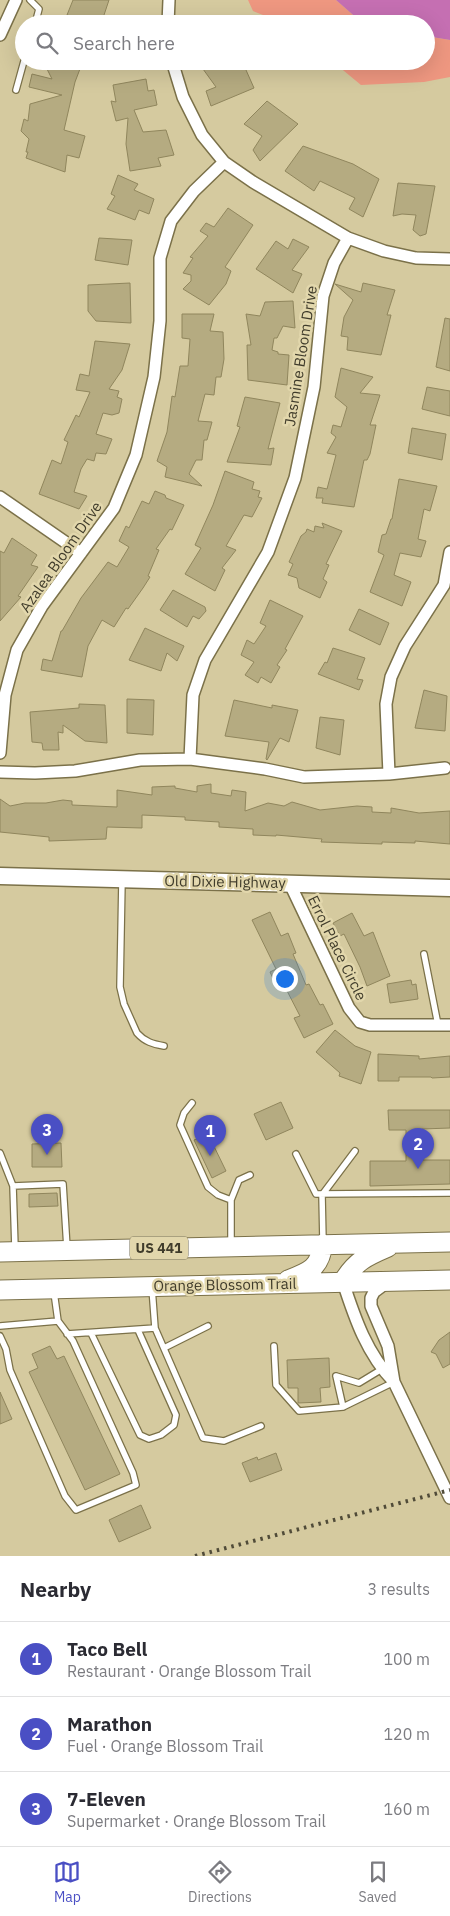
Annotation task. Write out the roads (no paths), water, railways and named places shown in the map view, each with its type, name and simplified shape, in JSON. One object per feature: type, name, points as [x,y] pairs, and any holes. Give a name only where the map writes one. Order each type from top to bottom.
[{"type":"main road","name":"US 441","points":[[7,1251],[450,1242]]},
{"type":"main road","points":[[343,1282],[352,1267],[365,1257],[398,1243]]},
{"type":"main road","points":[[280,1283],[308,1272],[317,1264],[322,1256],[323,1244]]},
{"type":"main road","name":"Orange Blossom Trail","points":[[0,1290],[450,1280]]},
{"type":"street","points":[[0,35],[16,0]]},
{"type":"street","points":[[168,15],[169,0]]},
{"type":"street","points":[[175,70],[183,98],[202,135],[224,162],[253,182],[348,238],[384,252],[416,258],[450,259]]},
{"type":"street","name":"Azalea Bloom Drive","points":[[0,753],[4,695],[18,650],[42,606],[114,508],[136,454],[154,377],[160,321],[160,258],[171,221],[194,191],[224,162]]},
{"type":"street","name":"Jasmine Bloom Drive","points":[[190,759],[193,696],[205,660],[268,552],[295,478],[314,387],[323,296],[334,263],[348,238]]},
{"type":"street","points":[[0,497],[82,553]]},
{"type":"street","points":[[389,774],[386,704],[391,677],[405,646],[447,586],[450,552]]},
{"type":"street","points":[[0,772],[75,771],[140,760],[190,759],[265,769],[304,777],[389,774],[446,768]]},
{"type":"street","name":"Old Dixie Highway","points":[[0,876],[450,888]]},
{"type":"street","name":"Errol Place Circle","points":[[290,884],[354,1016],[360,1022],[370,1026],[450,1025]]},
{"type":"street","points":[[391,1281],[380,1286],[371,1298],[372,1306],[388,1346],[394,1382],[450,1498]]},
{"type":"street","points":[[343,1282],[365,1341],[382,1369],[394,1382]]},
{"type":"lane","points":[[30,0],[39,9],[37,15]]},
{"type":"lane","points":[[16,90],[22,70]]},
{"type":"lane","points":[[122,880],[121,995],[134,1026],[142,1039],[164,1046]]},
{"type":"lane","points":[[424,954],[438,1025]]},
{"type":"lane","points":[[192,1103],[184,1113],[180,1125],[208,1187],[218,1195],[231,1200]]},
{"type":"lane","points":[[323,1244],[322,1196],[356,1151]]},
{"type":"lane","points":[[0,1153],[13,1186],[7,1251]]},
{"type":"lane","points":[[296,1154],[313,1191],[322,1196],[450,1193]]},
{"type":"lane","points":[[231,1247],[231,1200],[239,1180],[250,1175]]},
{"type":"lane","points":[[13,1186],[63,1184],[67,1250]]},
{"type":"lane","points":[[152,1286],[155,1328],[202,1438],[224,1441],[261,1426]]},
{"type":"lane","points":[[0,1336],[6,1349],[10,1370],[70,1505],[76,1510],[136,1485],[136,1479],[73,1341],[58,1321],[54,1289]]},
{"type":"lane","points":[[0,1326],[58,1321]]},
{"type":"lane","points":[[164,1348],[208,1326]]},
{"type":"lane","points":[[67,1334],[155,1328]]},
{"type":"lane","points":[[91,1333],[140,1434],[148,1439],[174,1426],[176,1415],[138,1330]]},
{"type":"lane","points":[[274,1346],[276,1385],[299,1412],[343,1407],[394,1382]]},
{"type":"lane","points":[[343,1407],[336,1376],[359,1383],[382,1369]]},
{"type":"railway","points":[[195,1556],[450,1490]]},
{"type":"place","name":"7-Eleven","points":[[47,1155]]},
{"type":"place","name":"Taco Bell","points":[[210,1156]]},
{"type":"place","name":"Marathon","points":[[418,1169]]}]
